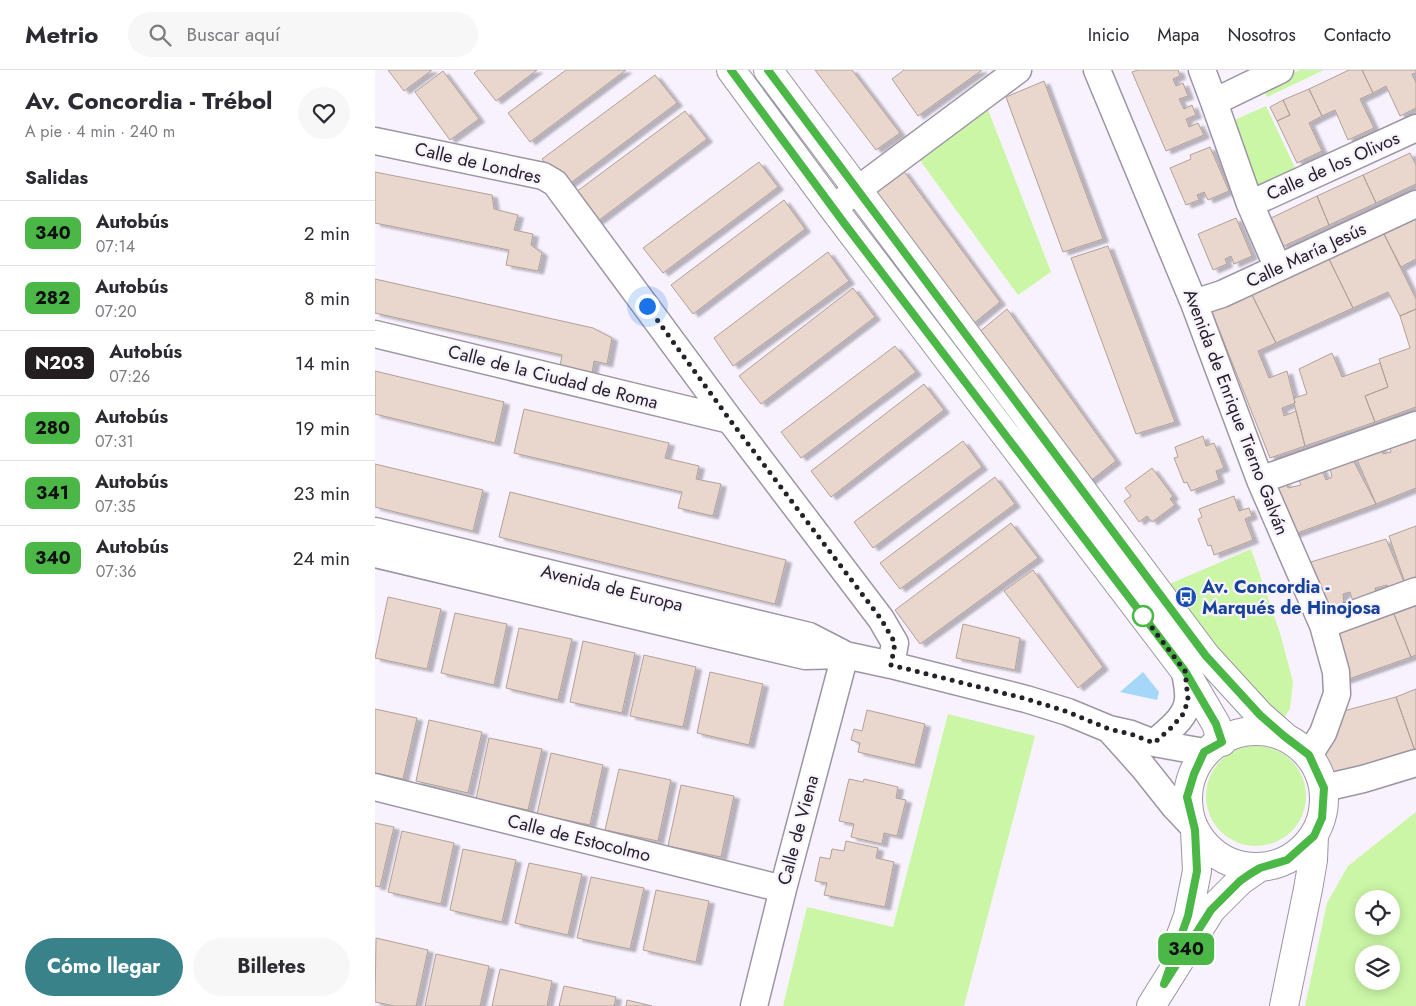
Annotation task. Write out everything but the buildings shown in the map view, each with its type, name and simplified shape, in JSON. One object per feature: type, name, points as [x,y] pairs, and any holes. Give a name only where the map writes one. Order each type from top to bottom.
[{"type":"street","points":[[731,70],[833,208],[1185,671],[1216,724],[1213,747]]},
{"type":"street","points":[[768,70],[1206,656],[1260,715],[1309,755],[1324,788],[1322,818],[1314,836],[1309,889],[1284,1006]]},
{"type":"street","points":[[833,208],[1018,70]]},
{"type":"street","name":"Avenida de Enrique Tierno Galván","points":[[1097,70],[1194,303],[1260,480],[1323,625],[1336,672],[1337,694],[1323,733],[1309,755]]},
{"type":"street","name":"Calle de los Olivos","points":[[1201,70],[1215,102],[1250,204],[1279,268]]},
{"type":"street","points":[[1215,102],[1280,70]]},
{"type":"street","name":"Calle de los Olivos","points":[[1250,204],[1416,128]]},
{"type":"street","name":"Calle de Londres","points":[[375,141],[543,176],[555,183],[730,420],[881,619],[895,643],[891,665]]},
{"type":"street","name":"Calle María Jesús","points":[[1194,303],[1222,294],[1416,204]]},
{"type":"street","name":"Calle de la Ciudad de Roma","points":[[375,334],[730,420]]},
{"type":"street","points":[[1260,480],[1416,425]]},
{"type":"street","name":"Avenida de Europa","points":[[375,531],[809,636],[845,655]]},
{"type":"street","name":"Avenida de Europa","points":[[375,554],[805,656],[845,655],[891,665],[1027,699],[1068,712],[1109,729],[1131,734],[1154,743],[1213,747]]},
{"type":"street","points":[[1323,625],[1416,591]]},
{"type":"street","name":"Calle de Viena","points":[[754,1006],[845,655]]},
{"type":"street","points":[[1154,743],[1184,713],[1188,699],[1185,671]]},
{"type":"street","name":"Avenida de Europa","points":[[1109,729],[1194,828]]},
{"type":"street","points":[[1157,995],[1188,916],[1197,871],[1194,828],[1187,797],[1194,774],[1213,747],[1239,732],[1259,730],[1284,736]]},
{"type":"street","points":[[1324,788],[1363,779],[1416,763]]},
{"type":"street","name":"Calle de Estocolmo","points":[[375,787],[783,889]]},
{"type":"street","points":[[1194,828],[1212,852],[1236,865],[1260,868]]},
{"type":"street","points":[[1157,995],[1211,910],[1240,881],[1260,868],[1287,860],[1314,836]]},
{"type":"green space","points":[[1300,70],[1324,70],[1267,97],[1262,87]]},
{"type":"green space","points":[[1266,106],[1297,172],[1255,190],[1232,121]]},
{"type":"green space","points":[[987,107],[1051,272],[1018,295],[919,159]]},
{"type":"green space","points":[[1251,549],[1280,633],[1293,682],[1290,709],[1281,722],[1242,684],[1167,585]]},
{"type":"green space","points":[[948,714],[1035,736],[964,1006],[783,1006],[807,907],[893,927]]},
{"type":"green space","points":[[1256,746],[1275,750],[1292,760],[1302,777],[1306,796],[1302,815],[1292,832],[1275,842],[1256,846],[1237,842],[1220,832],[1210,815],[1206,796],[1210,777],[1220,760],[1237,750]]},
{"type":"green space","points":[[1416,812],[1416,1006],[1305,1006],[1327,903],[1348,866]]},
{"type":"water","points":[[1143,672],[1159,692],[1157,700],[1120,692]]},
{"type":"bus line","name":"340","points":[[731,70],[844,223],[1185,671],[1216,724],[1222,742],[1204,752],[1194,774],[1187,797],[1195,830],[1197,871],[1188,916],[1164,984],[1211,910],[1240,881],[1260,868],[1287,860],[1314,836],[1322,818],[1324,788],[1309,755],[1260,715],[1206,656],[768,70]]},
{"type":"place","name":"Av. Concordia - Marqués de Hinojosa","points":[[1186,597]]},
{"type":"route","points":[[647,306],[730,420],[881,619],[895,643],[891,665],[1027,699],[1068,712],[1109,729],[1131,734],[1154,743],[1184,713],[1188,699],[1185,671],[1143,616]]}]
